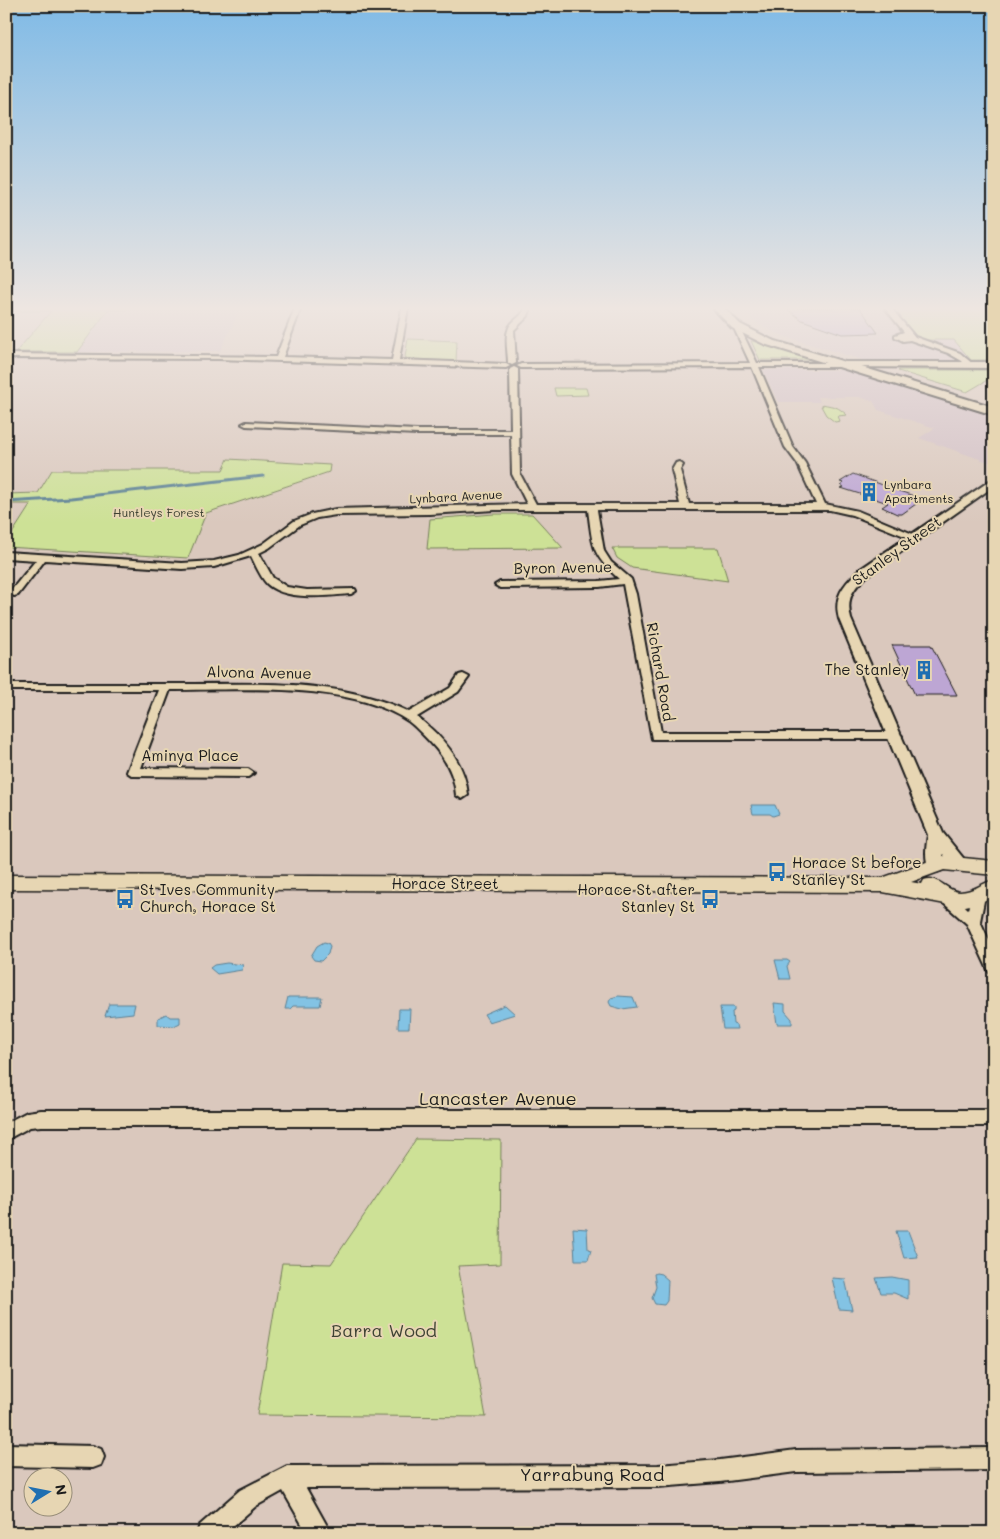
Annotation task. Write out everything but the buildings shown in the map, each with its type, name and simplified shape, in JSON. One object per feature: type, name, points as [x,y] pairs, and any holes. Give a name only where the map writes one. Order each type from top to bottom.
[{"type":"highway","points":[[893,380],[994,411]]},
{"type":"highway","points":[[912,380],[994,405]]},
{"type":"main road","name":"Horace Street","points":[[883,885],[943,863],[994,868]]},
{"type":"main road","points":[[965,865],[982,880],[985,892]]},
{"type":"main road","points":[[933,867],[928,875],[929,881],[942,895]]},
{"type":"main road","name":"Horace Street","points":[[6,882],[883,885],[964,900],[985,892]]},
{"type":"street","points":[[513,380],[516,474],[533,507]]},
{"type":"street","points":[[760,380],[788,447],[801,463],[822,507]]},
{"type":"street","points":[[246,424],[417,432],[514,432]]},
{"type":"street","points":[[679,465],[676,470],[685,507]]},
{"type":"street","name":"Stanley Street","points":[[965,865],[936,835],[896,736],[845,619],[842,602],[847,588],[854,581],[994,482]]},
{"type":"street","name":"Lynbara Avenue","points":[[6,555],[196,566],[223,562],[254,552],[297,523],[330,513],[533,507],[822,507],[847,511],[915,537]]},
{"type":"street","points":[[592,507],[598,551],[608,564],[627,581]]},
{"type":"street","points":[[254,552],[269,580],[283,590],[294,592],[351,592]]},
{"type":"street","points":[[14,593],[43,557]]},
{"type":"street","name":"Byron Avenue","points":[[500,585],[599,584],[627,581]]},
{"type":"street","name":"Richard Road","points":[[627,581],[631,594],[656,736],[896,736]]},
{"type":"street","points":[[408,717],[454,690],[464,677]]},
{"type":"street","name":"Alvona Avenue","points":[[6,687],[166,686],[320,690],[375,703],[408,717],[444,749],[461,777],[462,795]]},
{"type":"street","name":"Aminya Place","points":[[166,686],[133,772],[248,773]]},
{"type":"street","name":"Stanley Street","points":[[933,867],[936,835]]},
{"type":"street","points":[[972,921],[985,892]]},
{"type":"street","points":[[942,895],[972,921],[994,968]]},
{"type":"street","name":"Lancaster Avenue","points":[[6,1132],[27,1120],[41,1118],[994,1118]]},
{"type":"street","points":[[6,1455],[93,1456]]},
{"type":"street","name":"Yarrabung Road","points":[[208,1533],[248,1498],[287,1477],[658,1476],[720,1471],[796,1460],[994,1459]]},
{"type":"street","points":[[287,1477],[320,1533]]},
{"type":"shaded area","points":[[768,380],[875,380],[994,417],[994,464],[919,438],[935,428],[878,410],[873,401],[859,397],[818,397],[820,402],[778,402]]},
{"type":"green space","points":[[927,380],[988,380],[967,392]]},
{"type":"green space","points":[[554,388],[586,388],[588,395],[556,396]]},
{"type":"green space","points":[[822,404],[836,407],[847,415],[838,416],[840,421],[835,422],[826,415],[821,406],[823,406]]},
{"type":"green space","name":"Huntleys Forest","points":[[228,459],[330,465],[329,472],[206,513],[188,558],[6,547],[6,543],[31,504],[6,504],[6,494],[38,493],[52,470],[223,470]]},
{"type":"green space","points":[[494,514],[532,514],[563,548],[427,549],[430,519]]},
{"type":"green space","points":[[612,548],[718,548],[728,581],[632,568],[617,558]]},
{"type":"green space","name":"Barra Wood","points":[[416,1139],[501,1140],[500,1264],[458,1266],[486,1417],[257,1415],[282,1263],[331,1264]]},
{"type":"water","points":[[751,805],[775,805],[779,814],[773,816],[770,814],[753,814]]},
{"type":"water","points":[[324,942],[330,946],[328,954],[321,961],[314,960],[311,956],[317,946]]},
{"type":"water","points":[[775,960],[787,960],[790,962],[787,966],[790,979],[780,979]]},
{"type":"water","points":[[227,963],[243,965],[242,970],[217,974],[210,968],[214,965]]},
{"type":"water","points":[[618,996],[633,997],[637,1007],[622,1009],[611,1006],[609,1002],[611,998]]},
{"type":"water","points":[[288,997],[322,997],[320,1006],[293,1006],[290,1009],[285,1009]]},
{"type":"water","points":[[774,1003],[785,1004],[785,1011],[792,1019],[792,1024],[777,1024]]},
{"type":"water","points":[[109,1004],[135,1004],[133,1013],[105,1016]]},
{"type":"water","points":[[505,1005],[515,1014],[489,1022],[484,1014]]},
{"type":"water","points":[[720,1007],[734,1007],[732,1012],[733,1024],[736,1025],[737,1029],[723,1029]]},
{"type":"water","points":[[399,1009],[410,1009],[409,1028],[398,1028]]},
{"type":"water","points":[[166,1014],[170,1017],[180,1017],[180,1023],[174,1026],[158,1025],[158,1018]]},
{"type":"water","points":[[573,1228],[587,1229],[588,1249],[591,1250],[588,1260],[575,1260]]},
{"type":"water","points":[[896,1231],[908,1231],[918,1257],[904,1258]]},
{"type":"water","points":[[654,1274],[661,1274],[668,1280],[667,1301],[664,1305],[655,1304],[652,1298],[656,1287]]},
{"type":"water","points":[[892,1277],[908,1280],[908,1299],[894,1293],[881,1293],[876,1278]]},
{"type":"water","points":[[832,1278],[845,1279],[852,1310],[839,1309]]},
{"type":"waterway","points":[[6,502],[71,498],[263,476]]},
{"type":"place","name":"Lynbara Apartments","points":[[869,492]]},
{"type":"place","name":"The Stanley","points":[[924,670]]},
{"type":"place","name":"Horace St before Stanley St","points":[[777,872]]},
{"type":"place","name":"St Ives Community Church, Horace St","points":[[125,899]]},
{"type":"place","name":"Horace St after Stanley St","points":[[710,899]]}]
